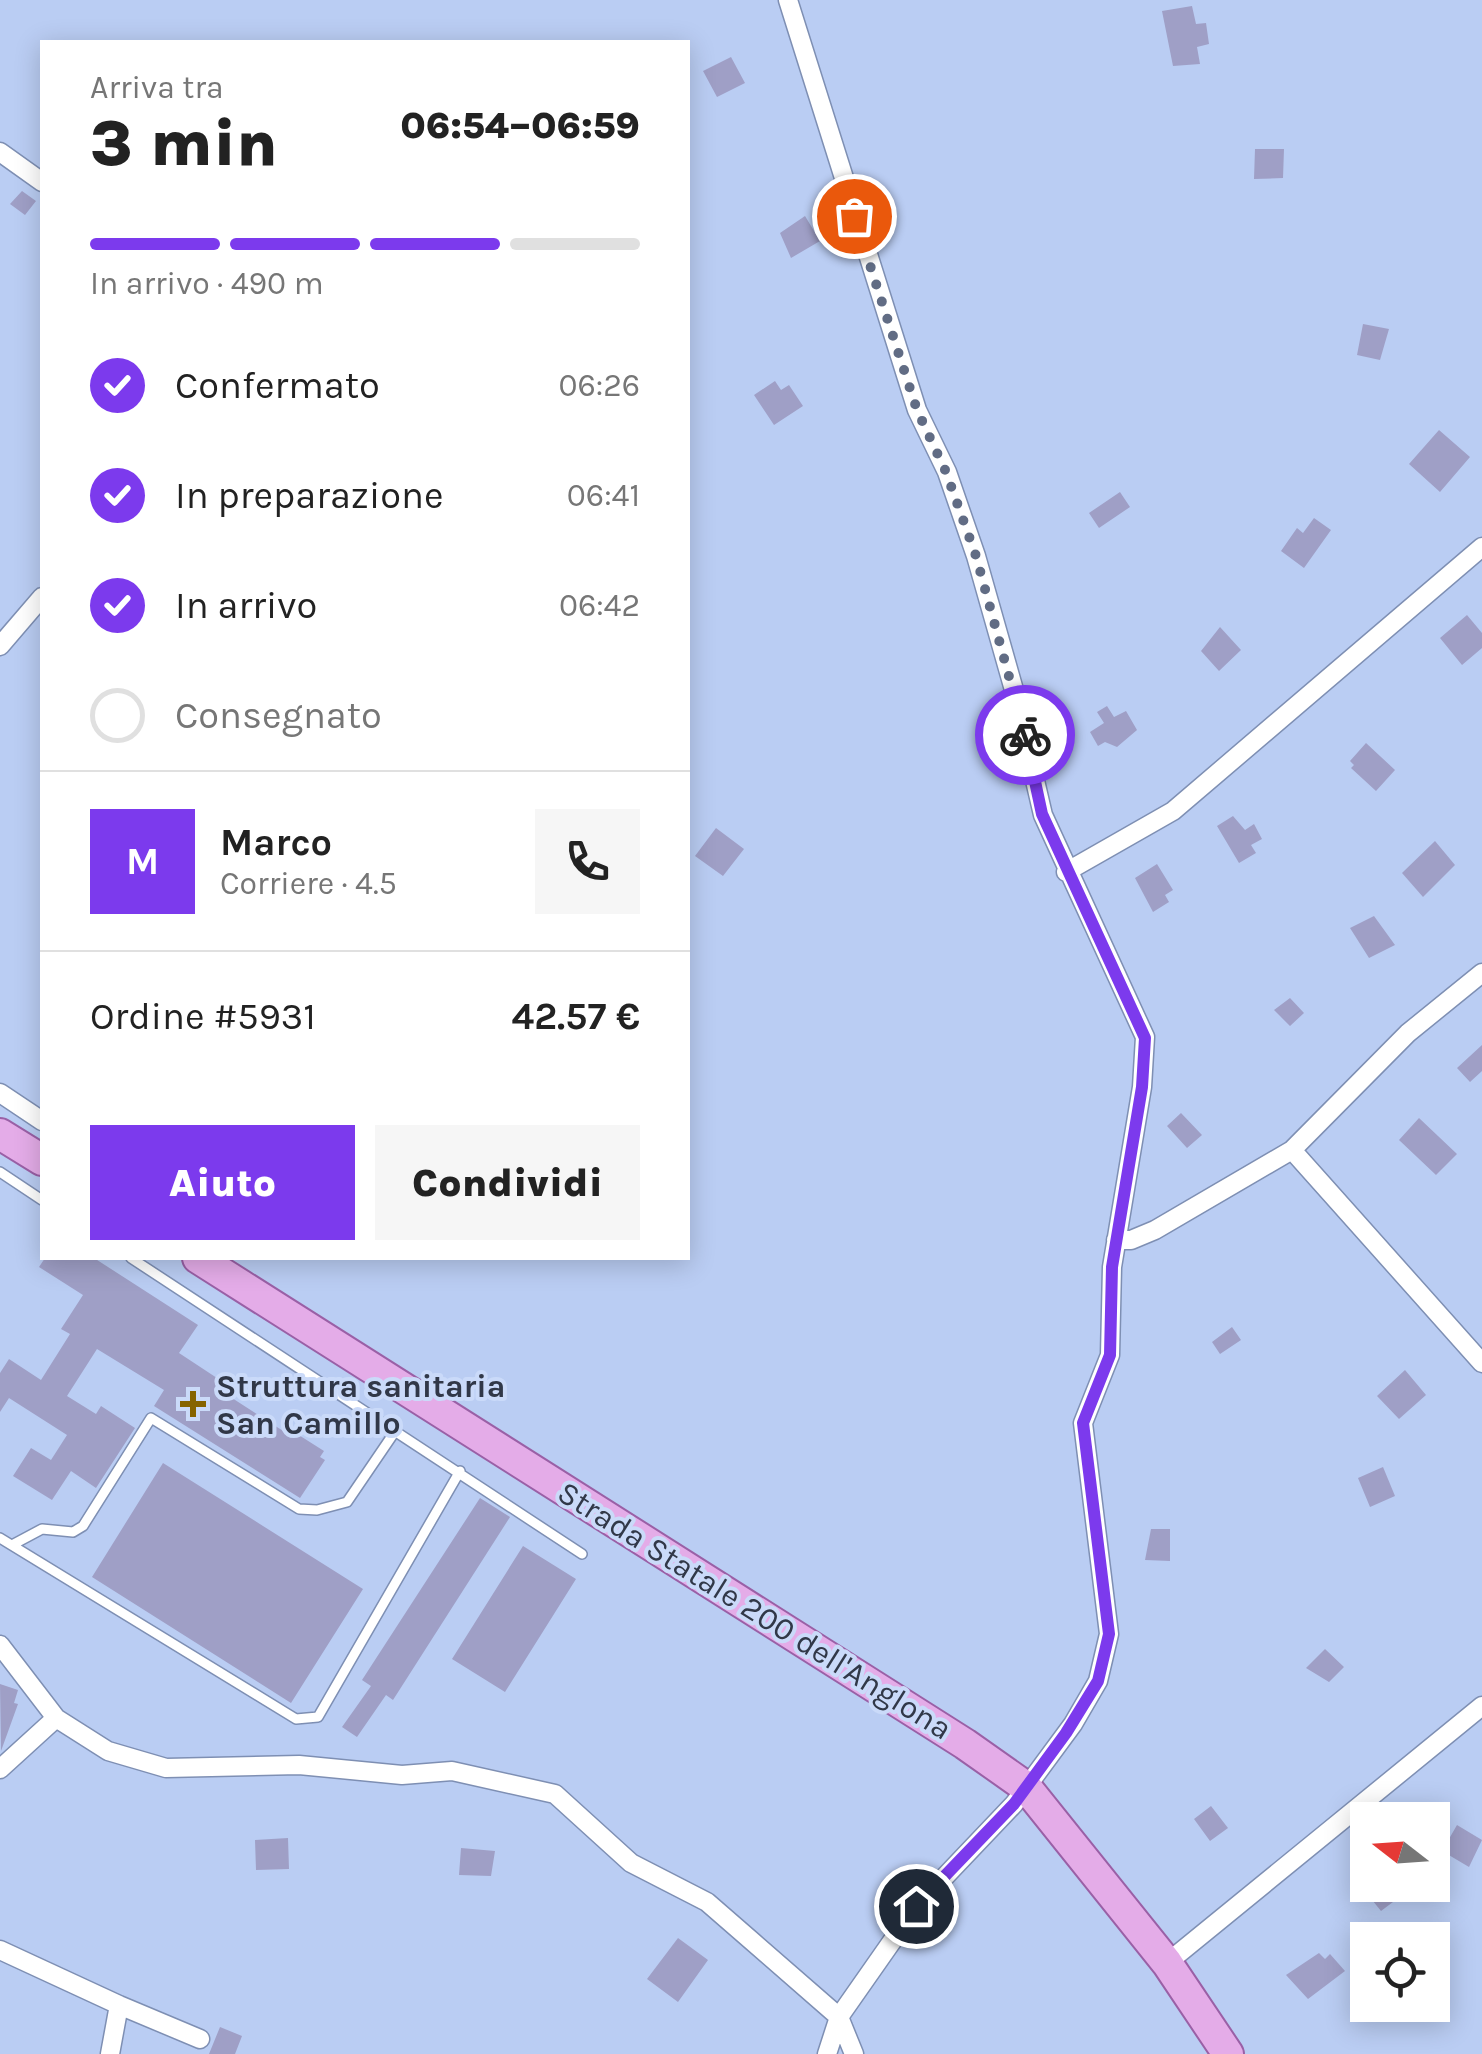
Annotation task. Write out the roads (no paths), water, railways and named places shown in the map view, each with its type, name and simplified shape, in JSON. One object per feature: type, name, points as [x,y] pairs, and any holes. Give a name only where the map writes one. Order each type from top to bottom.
[{"type":"main road","points":[[0,1134],[40,1159]]},
{"type":"main road","name":"Strada Statale 200 dell'Anglona","points":[[201,1260],[1026,1788],[1168,1964],[1228,2054]]},
{"type":"street","points":[[788,0],[911,391],[976,556],[1014,690],[1042,814],[1145,1038],[1142,1087],[1116,1240],[1110,1355],[1083,1423],[1109,1634],[1098,1681],[1026,1788],[916,1906],[839,2017],[827,2054]]},
{"type":"street","points":[[0,152],[40,181]]},
{"type":"street","points":[[1066,872],[1173,812],[1482,547]]},
{"type":"street","points":[[0,646],[40,599]]},
{"type":"street","points":[[1116,1240],[1155,1230],[1292,1150],[1408,1033],[1482,972]]},
{"type":"street","points":[[0,1094],[40,1121]]},
{"type":"street","points":[[1292,1150],[1482,1364]]},
{"type":"street","points":[[0,1645],[56,1718],[108,1751],[166,1768],[299,1765],[402,1775],[452,1770],[555,1794],[631,1863],[707,1902],[839,2017],[854,2054]]},
{"type":"street","points":[[1168,1964],[1482,1706]]},
{"type":"street","points":[[0,1769],[56,1718]]},
{"type":"street","points":[[989,1761],[1020,1768],[1061,1740]]},
{"type":"street","points":[[1060,1829],[1048,1798],[1048,1780],[1061,1740]]},
{"type":"street","points":[[0,1950],[200,2039]]},
{"type":"street","points":[[110,2054],[118,2005]]},
{"type":"lane","points":[[0,1172],[40,1199]]},
{"type":"lane","points":[[135,1260],[582,1554]]},
{"type":"lane","points":[[12,1545],[42,1530],[72,1532],[83,1526],[151,1418],[298,1509],[317,1510],[347,1502],[396,1430]]},
{"type":"lane","points":[[0,1538],[296,1719],[318,1717],[460,1471]]},
{"type":"place","name":"Struttura sanitaria San Camillo","points":[[193,1404]]}]
